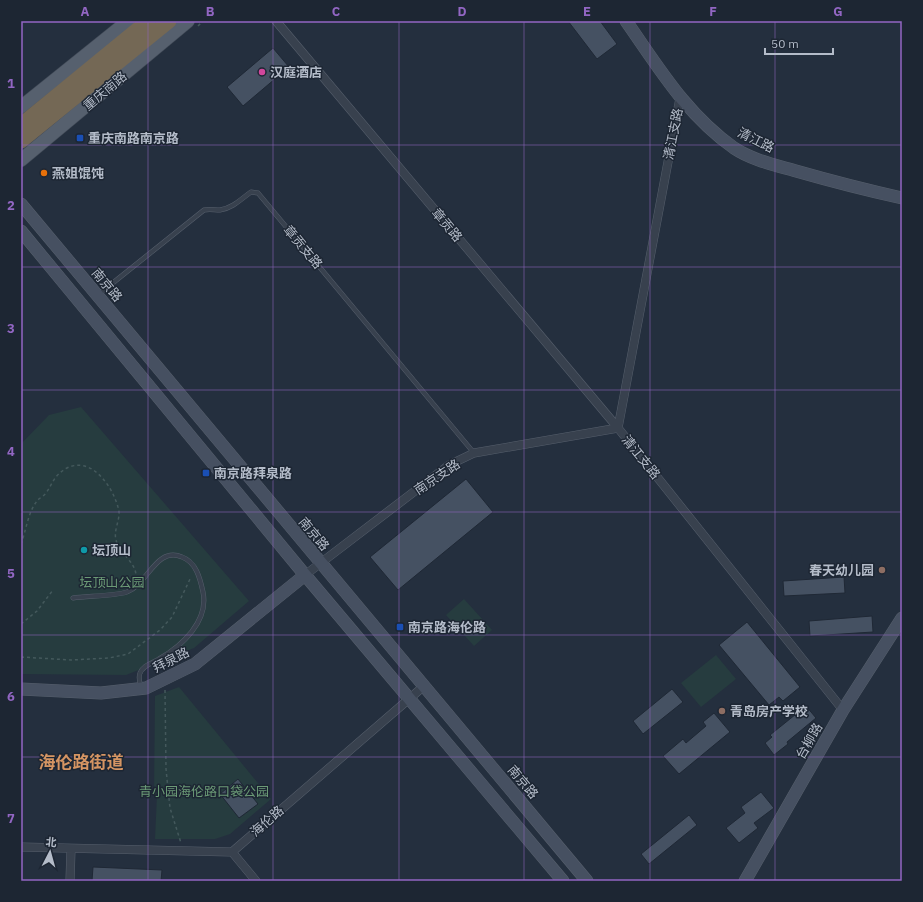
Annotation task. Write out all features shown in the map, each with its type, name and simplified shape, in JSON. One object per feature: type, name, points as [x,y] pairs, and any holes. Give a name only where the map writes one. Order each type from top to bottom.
[{"type":"highway","points":[[21,125],[148,21]]},
{"type":"highway","points":[[21,141],[169,21]]},
{"type":"main road","points":[[21,107],[128,21]]},
{"type":"main road","name":"重庆南路","points":[[21,160],[188,21]]},
{"type":"main road","name":"清江路","points":[[626,21],[680,98],[708,127],[735,148],[757,159],[833,182],[902,198]]},
{"type":"main road","name":"南京路","points":[[21,204],[320,563],[588,881]]},
{"type":"main road","points":[[21,231],[409,700],[563,881]]},
{"type":"main road","name":"拜泉路","points":[[21,689],[101,692],[141,688],[195,664],[305,575]]},
{"type":"main road","name":"台柳路","points":[[745,881],[843,710],[902,618]]},
{"type":"street","name":"章贡路","points":[[276,21],[618,428]]},
{"type":"street","name":"清江支路","points":[[680,98],[618,428],[843,710]]},
{"type":"street","name":"南京支路","points":[[305,575],[449,465],[474,453],[618,428]]},
{"type":"street","name":"海伦路","points":[[232,852],[424,686]]},
{"type":"street","points":[[21,847],[232,852],[256,881]]},
{"type":"street","points":[[70,881],[72,849]]},
{"type":"lane","name":"章贡支路","points":[[97,296],[204,210],[219,210],[232,207],[251,192],[258,192],[474,453]]},
{"type":"lane","points":[[73,598],[126,592],[134,587],[158,561],[168,555],[174,554],[187,558],[196,568],[204,595],[201,617],[187,638],[175,648],[145,666],[139,675],[141,688]]},
{"type":"path","points":[[21,544],[36,502],[45,494],[52,480],[67,468],[81,465],[89,468],[105,481],[118,507],[115,539],[118,547],[137,573],[134,587]]},
{"type":"path","points":[[21,657],[71,660],[109,658],[128,654],[160,630],[172,617],[196,568]]},
{"type":"path","points":[[21,624],[37,611],[53,590]]},
{"type":"path","points":[[165,678],[166,769],[170,808],[184,851]]},
{"type":"green space","name":"坛顶山公园","points":[[81,407],[249,601],[194,648],[126,675],[21,674],[21,444],[49,415]]},
{"type":"green space","points":[[464,599],[492,630],[474,646],[446,615]]},
{"type":"green space","points":[[716,655],[736,679],[701,707],[681,683]]},
{"type":"green space","name":"青小园海伦路口袋公园","points":[[179,687],[271,799],[230,834],[215,839],[155,839],[157,795],[154,794],[155,696]]},
{"type":"building","points":[[568,21],[600,21],[617,44],[597,59]]},
{"type":"building","points":[[273,48],[289,67],[243,106],[227,87]]},
{"type":"building","points":[[466,479],[493,512],[398,590],[370,557]]},
{"type":"building","points":[[844,577],[845,593],[784,596],[783,581]]},
{"type":"building","points":[[872,616],[873,632],[810,636],[809,621]]},
{"type":"building","points":[[747,622],[800,687],[783,701],[779,697],[769,705],[719,645]]},
{"type":"building","points":[[672,689],[683,702],[643,734],[633,721]]},
{"type":"building","points":[[806,706],[816,718],[774,755],[765,743],[772,737],[770,735]]},
{"type":"building","points":[[714,713],[730,732],[679,774],[663,756],[683,739],[686,743],[706,726],[703,722]]},
{"type":"building","points":[[238,779],[258,804],[239,818],[220,794]]},
{"type":"building","points":[[761,792],[774,808],[754,823],[758,828],[739,843],[726,828],[745,813],[741,807]]},
{"type":"building","points":[[689,815],[697,825],[649,864],[641,854]]},
{"type":"building","points":[[93,867],[162,870],[161,881],[92,881]]},
{"type":"place","name":"汉庭酒店","points":[[262,72]]},
{"type":"place","name":"重庆南路南京路","points":[[80,138]]},
{"type":"place","name":"燕姐馄饨","points":[[44,173]]},
{"type":"place","name":"南京路拜泉路","points":[[206,473]]},
{"type":"place","name":"坛顶山","points":[[84,550]]},
{"type":"place","name":"春天幼儿园","points":[[882,570]]},
{"type":"place","name":"南京路海伦路","points":[[400,627]]},
{"type":"place","name":"青岛房产学校","points":[[722,711]]},
{"type":"district","name":"海伦路街道","points":[[81,762]]}]
